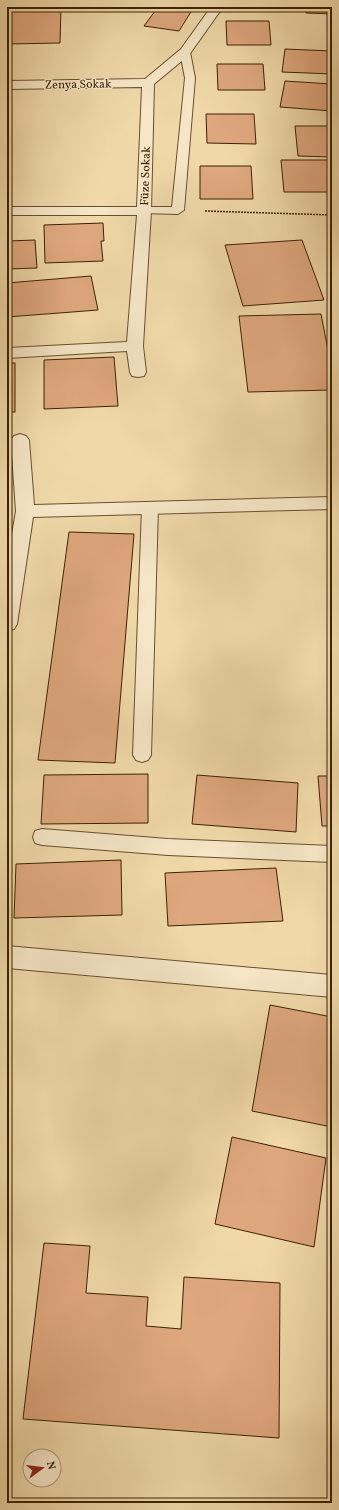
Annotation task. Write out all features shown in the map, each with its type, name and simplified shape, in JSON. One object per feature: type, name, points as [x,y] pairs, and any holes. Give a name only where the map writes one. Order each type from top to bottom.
[{"type":"street","points":[[148,83],[185,52],[217,7]]},
{"type":"street","name":"Zenya Sokak","points":[[7,85],[148,83]]},
{"type":"street","name":"Füze Sokak","points":[[138,372],[135,346],[144,211],[148,83]]},
{"type":"street","points":[[7,211],[144,211]]},
{"type":"street","points":[[7,353],[135,346]]},
{"type":"street","points":[[7,624],[25,511],[20,440]]},
{"type":"street","points":[[25,511],[150,506],[332,503]]},
{"type":"street","points":[[7,956],[332,986]]},
{"type":"lane","points":[[144,211],[178,210],[190,78],[185,52]]},
{"type":"lane","points":[[142,755],[150,506]]},
{"type":"lane","points":[[42,837],[168,847],[332,854]]},
{"type":"path","points":[[178,210],[332,215]]},
{"type":"building","points":[[7,7],[61,7],[60,43],[7,44]]},
{"type":"building","points":[[158,7],[194,7],[179,31],[144,26]]},
{"type":"building","points":[[255,7],[292,7],[291,10]]},
{"type":"building","points":[[306,7],[332,7],[332,14],[306,13]]},
{"type":"building","points":[[226,21],[269,21],[271,45],[227,45]]},
{"type":"building","points":[[285,49],[332,51],[332,74],[282,72]]},
{"type":"building","points":[[217,64],[263,64],[265,90],[218,90]]},
{"type":"building","points":[[285,81],[332,84],[332,111],[280,107]]},
{"type":"building","points":[[206,114],[254,114],[256,144],[207,143]]},
{"type":"building","points":[[295,126],[332,126],[332,157],[298,156]]},
{"type":"building","points":[[281,160],[331,160],[332,192],[284,192]]},
{"type":"building","points":[[200,166],[251,166],[253,199],[200,199]]},
{"type":"building","points":[[103,223],[104,241],[101,241],[103,261],[45,263],[44,225]]},
{"type":"building","points":[[7,236],[8,241],[35,240],[37,268],[7,269]]},
{"type":"building","points":[[302,240],[324,300],[243,306],[225,245]]},
{"type":"building","points":[[91,276],[98,310],[7,317],[7,283]]},
{"type":"building","points":[[321,314],[332,371],[332,390],[248,392],[239,316]]},
{"type":"building","points":[[114,357],[118,406],[44,409],[44,360]]},
{"type":"building","points":[[7,363],[15,363],[15,412],[7,412]]},
{"type":"building","points":[[69,532],[134,534],[115,763],[38,760]]},
{"type":"building","points":[[148,774],[148,823],[41,824],[44,775]]},
{"type":"building","points":[[197,775],[298,783],[296,832],[192,824]]},
{"type":"building","points":[[318,776],[332,776],[332,826],[322,826]]},
{"type":"building","points":[[121,860],[122,915],[14,918],[16,864]]},
{"type":"building","points":[[276,868],[283,921],[168,926],[165,873]]},
{"type":"building","points":[[270,1005],[332,1017],[332,1127],[252,1111]]},
{"type":"building","points":[[232,1137],[326,1158],[314,1247],[215,1224]]},
{"type":"building","points":[[44,1243],[90,1246],[86,1293],[148,1297],[146,1326],[181,1329],[184,1277],[280,1283],[279,1438],[23,1419]]}]
